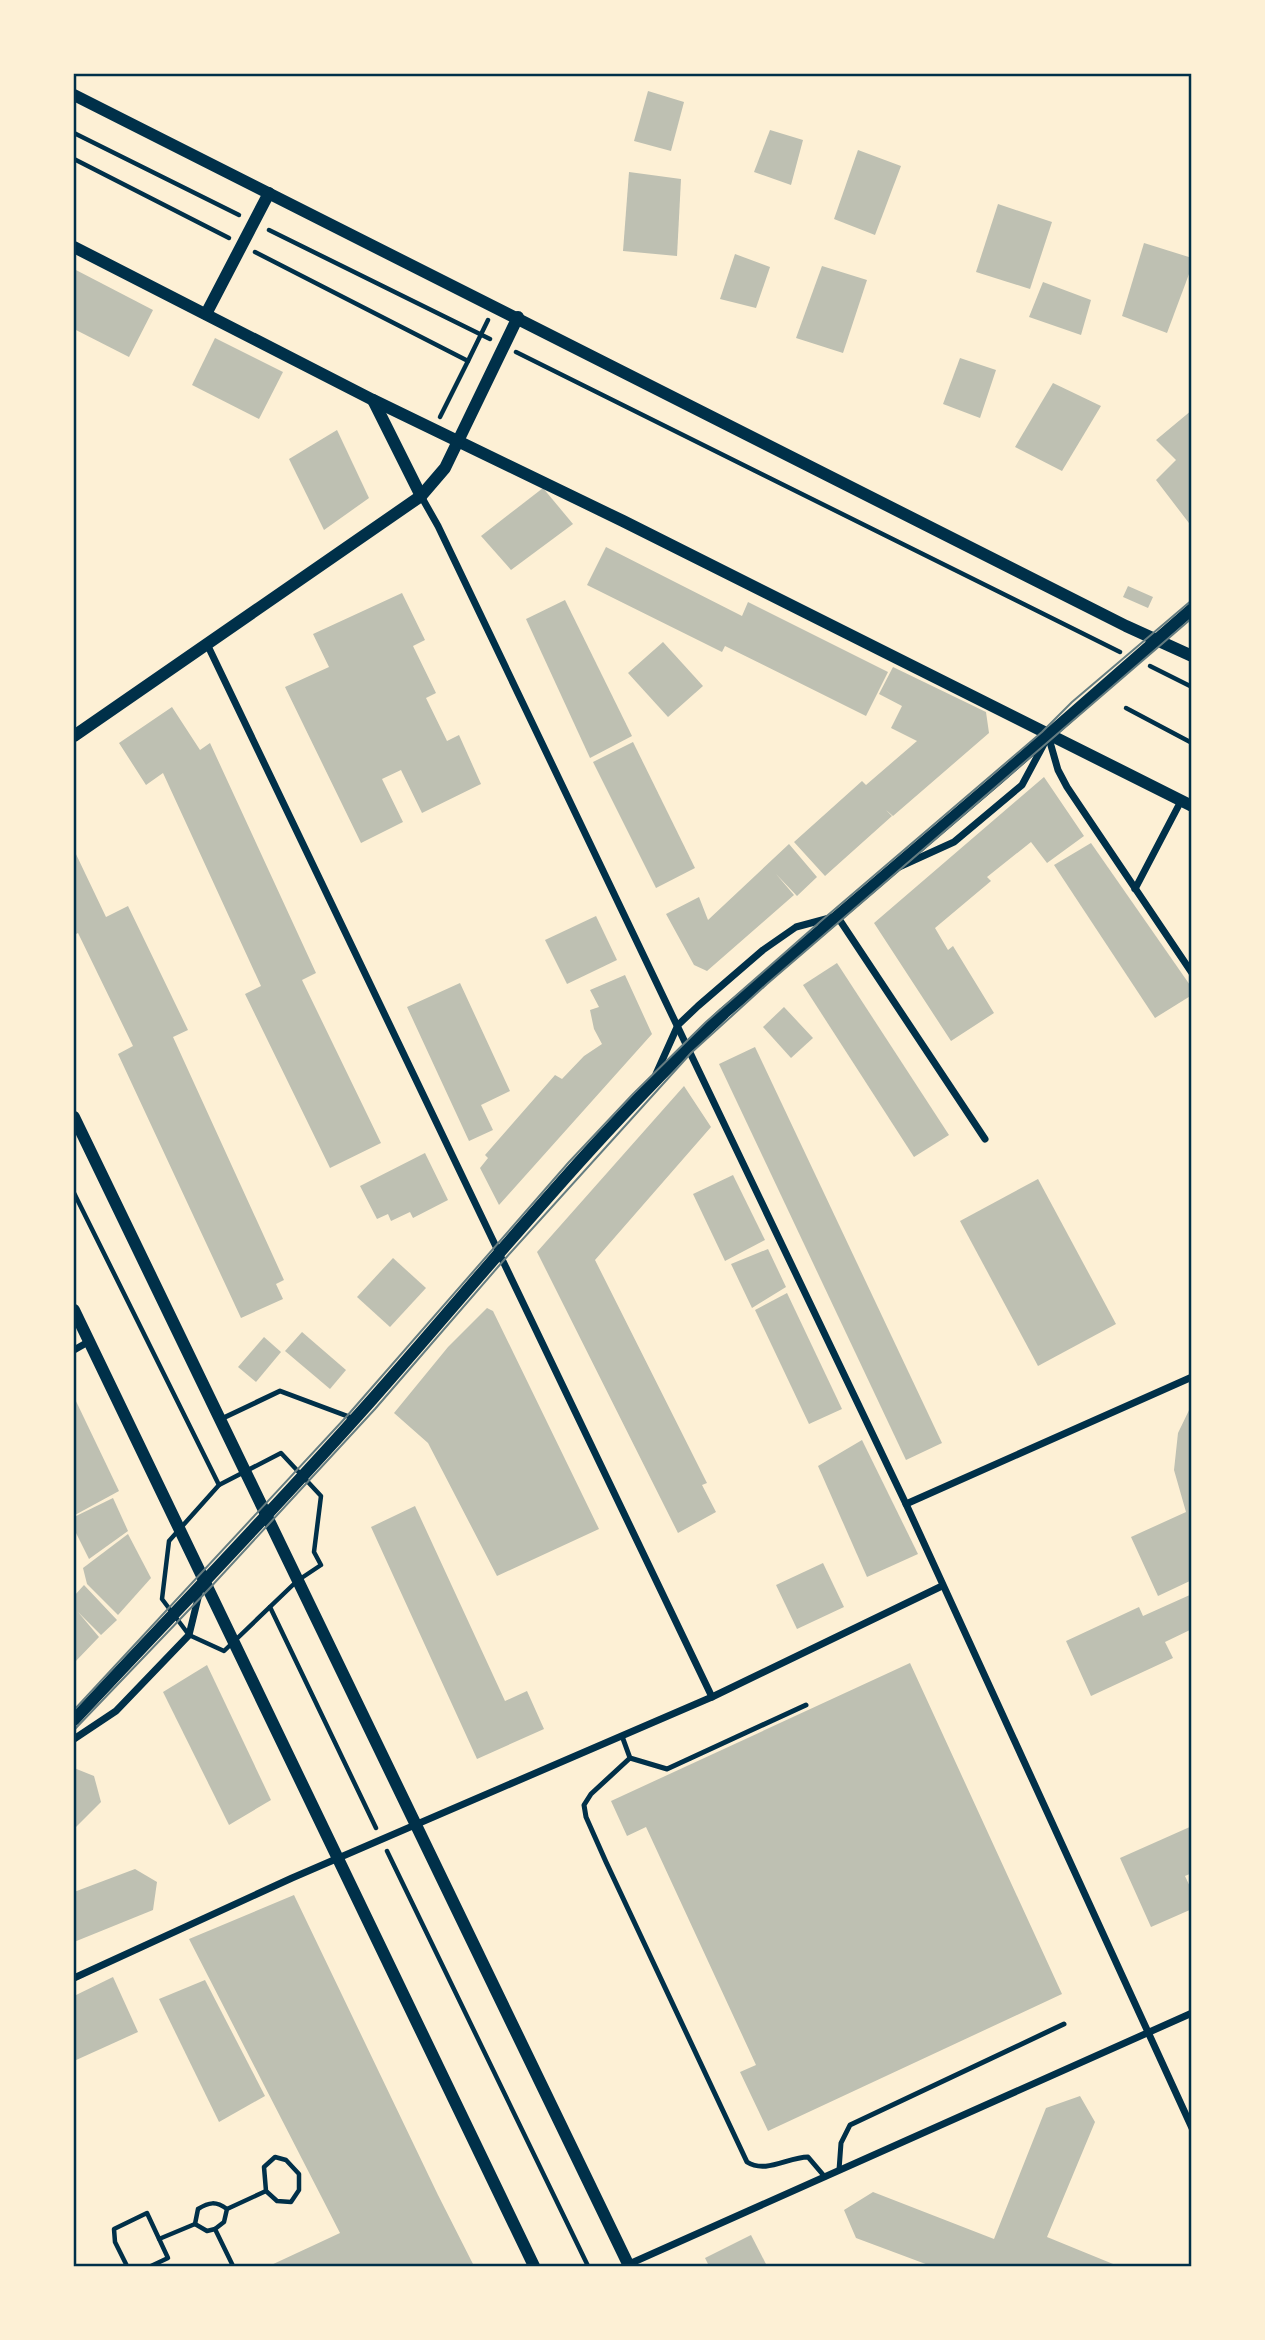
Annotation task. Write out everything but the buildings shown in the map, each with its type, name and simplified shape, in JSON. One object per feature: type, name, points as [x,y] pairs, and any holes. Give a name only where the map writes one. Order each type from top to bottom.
[{"type":"street","points":[[74,94],[1192,656]]},
{"type":"street","points":[[206,314],[269,193]]},
{"type":"street","points":[[74,247],[373,400],[623,521],[1186,804],[1135,889]]},
{"type":"street","points":[[74,736],[421,496],[445,468],[518,317]]},
{"type":"street","points":[[373,400],[438,526],[906,1504],[1192,2128]]},
{"type":"street","points":[[74,1720],[355,1419],[500,1253],[688,1047],[1192,609]]},
{"type":"street","points":[[207,644],[712,1696]]},
{"type":"street","points":[[892,869],[908,865],[954,842],[1022,785],[1048,735]]},
{"type":"street","points":[[1048,735],[1058,770],[1067,787],[1192,972]]},
{"type":"street","points":[[651,1085],[678,1025],[763,950],[796,927],[837,916]]},
{"type":"street","points":[[837,916],[985,1139]]},
{"type":"street","points":[[74,1118],[265,1516],[418,1825],[626,2266],[1192,2013]]},
{"type":"street","points":[[74,1310],[534,2266]]},
{"type":"street","points":[[74,1350],[88,1342]]},
{"type":"street","points":[[906,1504],[1192,1377]]},
{"type":"street","points":[[74,1739],[116,1711],[189,1636],[196,1601],[204,1582]]},
{"type":"street","points":[[74,1978],[338,1858],[712,1696],[943,1586]]},
{"type":"lane","points":[[219,1420],[281,1391],[355,1419]]},
{"type":"lane","points":[[631,1758],[667,1769],[806,1705]]},
{"type":"lane","points":[[622,1736],[631,1758]]},
{"type":"lane","points":[[631,1758],[591,1794],[584,1805],[586,1817],[606,1862],[747,2162],[751,2165],[772,2166],[808,2157],[825,2177]]},
{"type":"lane","points":[[839,2171],[841,2143],[850,2125],[1064,2024]]},
{"type":"path","points":[[74,133],[1192,687]]},
{"type":"path","points":[[74,159],[468,361]]},
{"type":"path","points":[[434,429],[494,306]]},
{"type":"path","points":[[1126,708],[1192,743]]},
{"type":"path","points":[[74,1193],[219,1485]]},
{"type":"path","points":[[281,1453],[321,1496],[314,1552],[321,1565],[297,1581],[224,1651],[189,1636],[162,1599],[169,1541],[219,1485],[244,1472],[281,1453]]},
{"type":"path","points":[[270,1607],[588,2266]]},
{"type":"path","points":[[275,2157],[286,2160],[299,2174],[299,2190],[291,2202],[277,2201],[267,2191],[264,2167],[275,2157]]},
{"type":"path","points":[[227,2209],[267,2191]]},
{"type":"path","points":[[195,2224],[198,2209],[207,2203],[218,2203],[227,2209]]},
{"type":"path","points":[[195,2224],[207,2231],[215,2229],[224,2222],[227,2209]]},
{"type":"path","points":[[127,2266],[115,2242],[114,2229],[147,2213],[168,2258],[151,2266]]},
{"type":"path","points":[[159,2239],[195,2224]]},
{"type":"path","points":[[215,2229],[233,2266]]},
{"type":"tram line","points":[[74,1710],[347,1416],[569,1162],[633,1094],[706,1022],[1192,600]]},
{"type":"tram line","points":[[74,1730],[375,1409],[504,1260],[691,1053],[767,984],[1192,618]]}]
